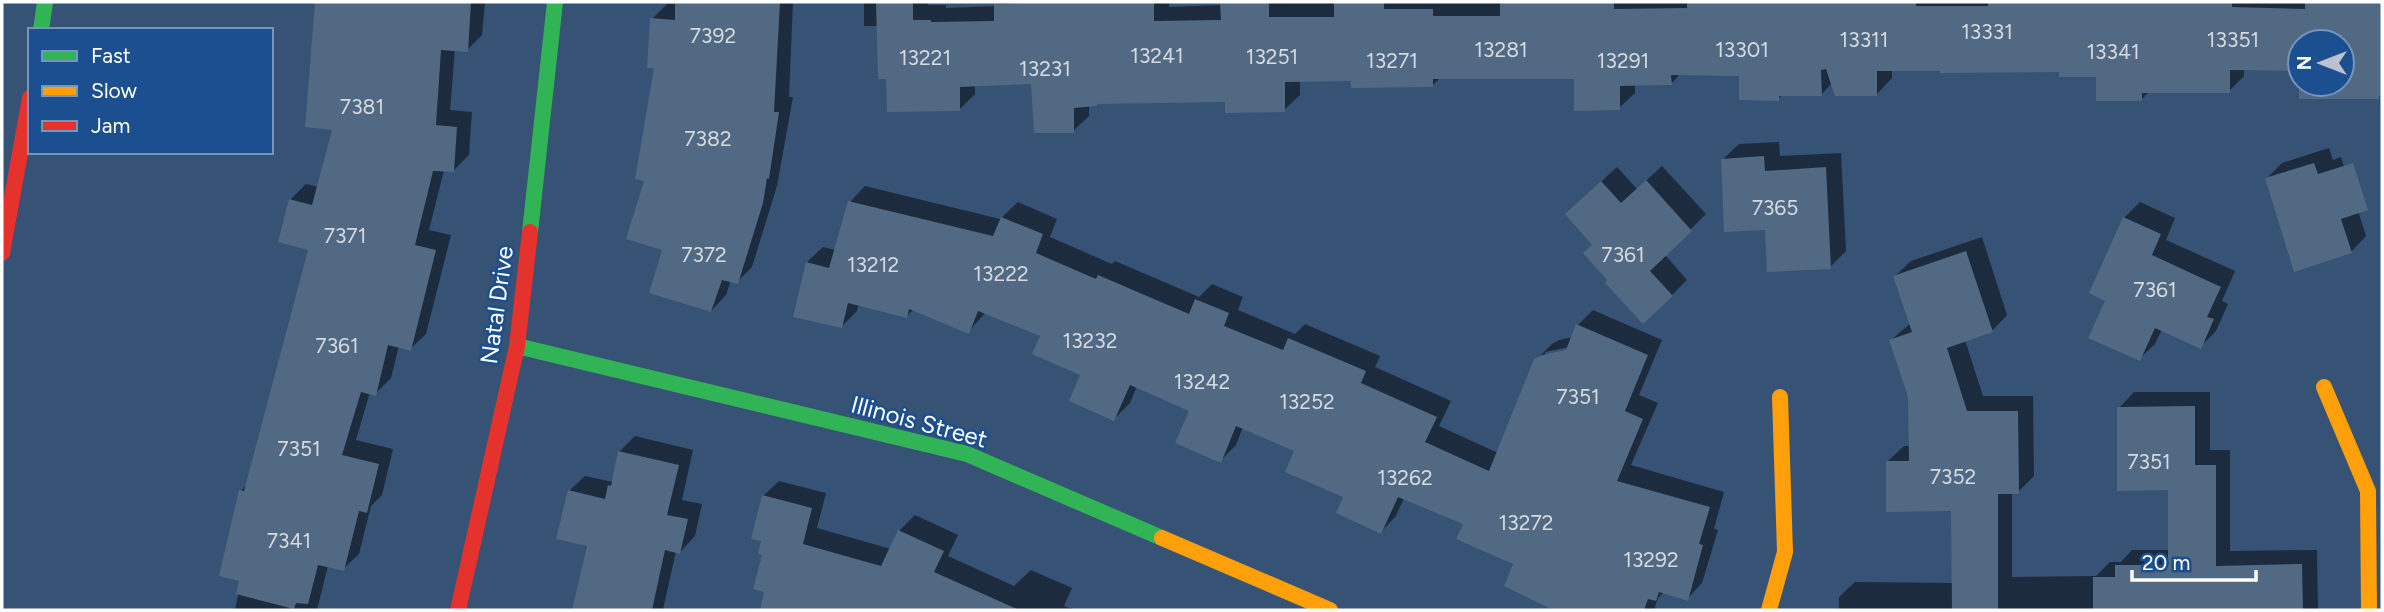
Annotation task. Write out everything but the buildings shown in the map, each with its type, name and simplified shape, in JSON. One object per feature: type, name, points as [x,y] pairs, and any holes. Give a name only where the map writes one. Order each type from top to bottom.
[{"type":"main road","points":[[41,28],[45,2]]},
{"type":"main road","name":"Natal Drive","points":[[458,610],[517,346],[555,2]]},
{"type":"main road","points":[[2,253],[28,109]]},
{"type":"main road","name":"Illinois Street","points":[[517,346],[967,454],[1330,610]]},
{"type":"main road","points":[[2324,387],[2368,491],[2369,610]]},
{"type":"main road","points":[[1769,610],[1785,552],[1780,397]]},
{"type":"traffic: fast","points":[[41,28],[45,2]]},
{"type":"traffic: fast","points":[[530,232],[555,2]]},
{"type":"traffic: fast","points":[[517,346],[967,454],[1162,538]]},
{"type":"traffic: slow","points":[[2324,387],[2368,491],[2369,610]]},
{"type":"traffic: slow","points":[[1769,610],[1785,552],[1780,397]]},
{"type":"traffic: slow","points":[[1162,538],[1330,610]]},
{"type":"traffic: jam","points":[[2,253],[28,109]]},
{"type":"traffic: jam","points":[[458,610],[517,346],[530,232]]}]
